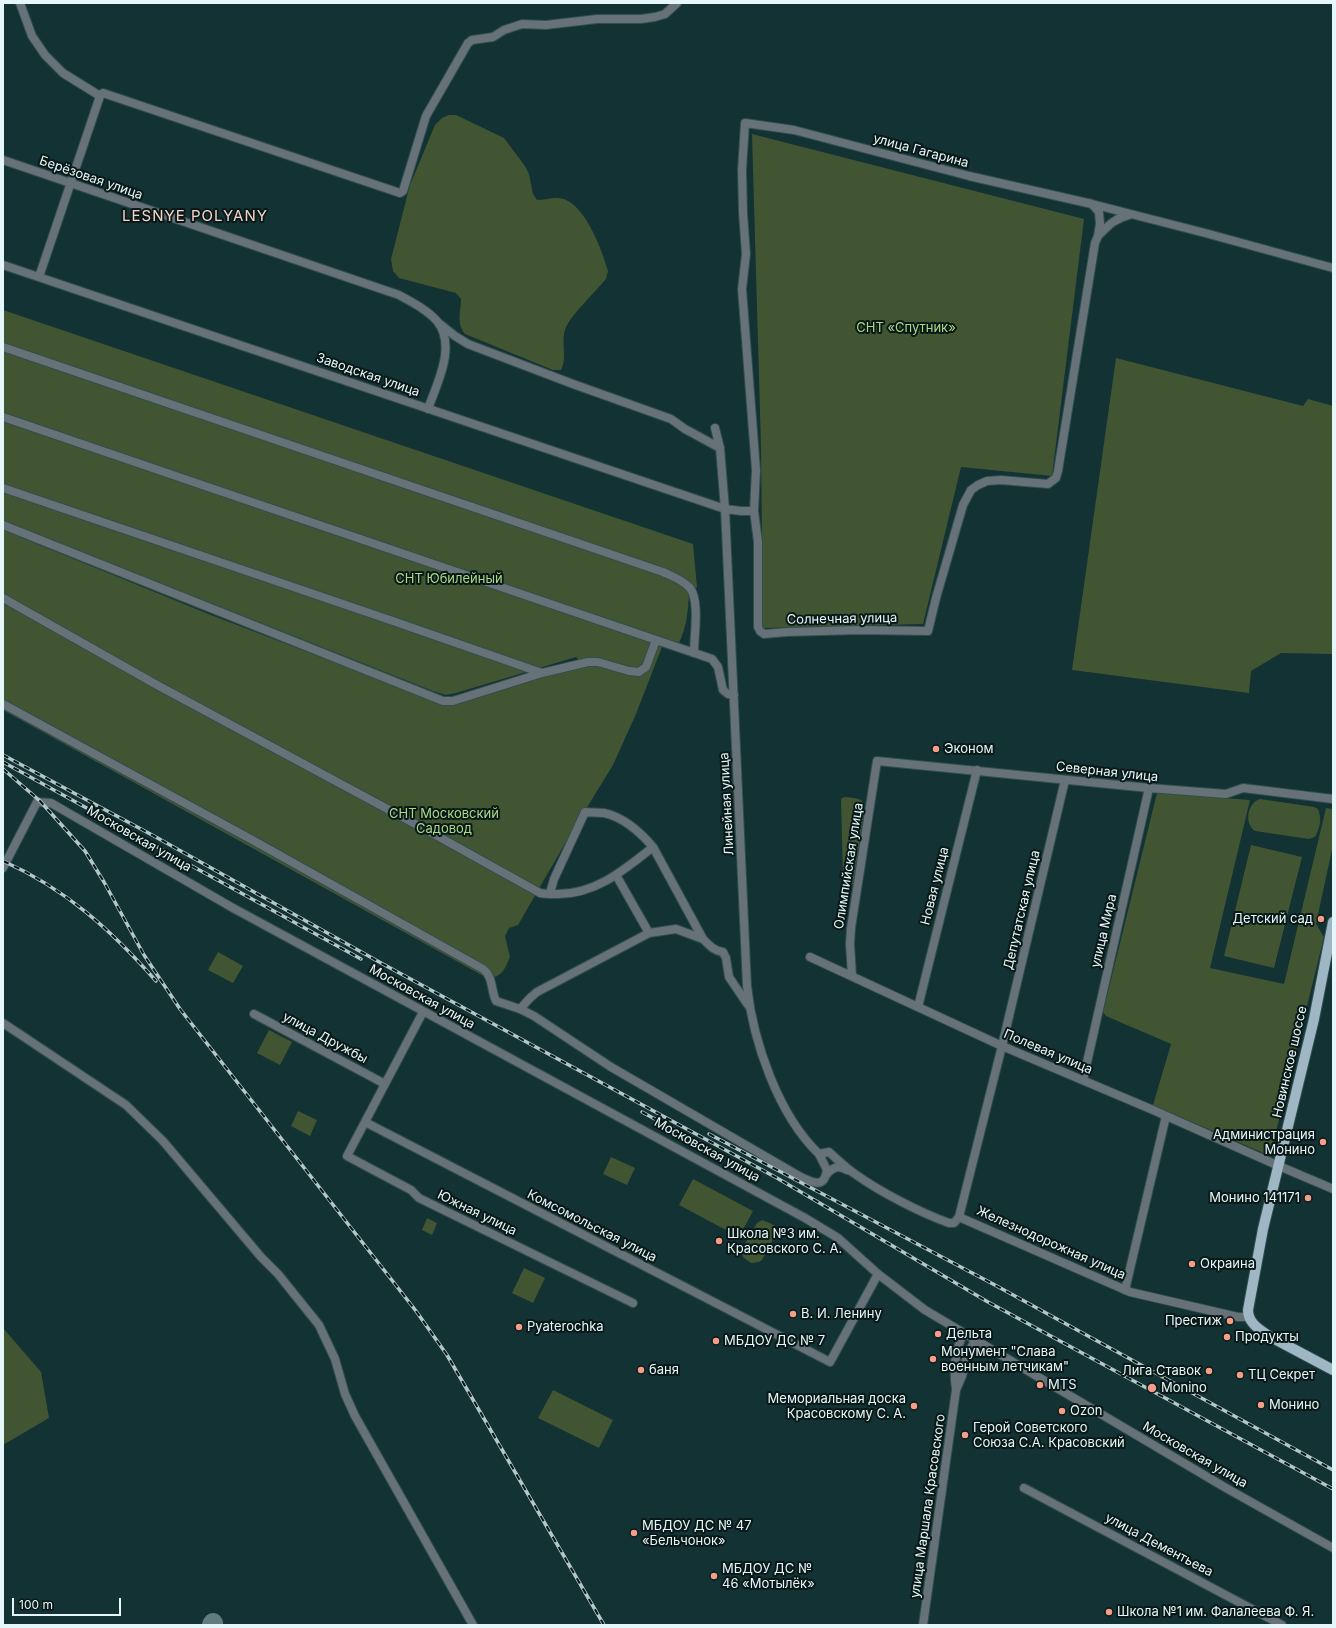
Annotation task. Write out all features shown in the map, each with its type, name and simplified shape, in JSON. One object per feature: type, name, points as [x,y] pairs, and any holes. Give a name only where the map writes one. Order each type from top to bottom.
[{"type":"main road","name":"Новинское шоссе","points":[[1246,1319],[1251,1289],[1279,1166],[1313,1025],[1333,922]]},
{"type":"main road","name":"Железнодорожная улица","points":[[1246,1319],[1269,1336],[1333,1370]]},
{"type":"street","points":[[20,3],[32,36],[45,55],[63,73],[100,96]]},
{"type":"street","points":[[38,277],[100,96],[103,93],[400,193],[403,191],[426,116],[468,43],[472,40],[493,37],[504,30],[522,24],[546,25],[597,19],[641,19],[655,17],[665,14],[677,3]]},
{"type":"street","name":"улица Гагарина","points":[[754,511],[756,470],[752,430],[748,349],[742,289],[746,254],[742,170],[745,123],[794,130],[969,176],[1092,204],[1333,268]]},
{"type":"street","name":"Берёзовая улица","points":[[3,160],[399,295],[411,302],[455,336],[468,344],[671,419],[685,429],[720,448]]},
{"type":"street","points":[[1092,204],[1098,212],[1100,224],[1098,236]]},
{"type":"street","points":[[1098,236],[1118,217],[1131,214]]},
{"type":"street","name":"Солнечная улица","points":[[754,511],[758,542],[758,627],[764,634],[801,632],[928,631],[963,505],[971,490],[986,481],[1001,480],[1048,484],[1056,478],[1065,434],[1095,243],[1098,236]]},
{"type":"street","name":"Заводская улица","points":[[3,265],[725,509],[754,511]]},
{"type":"street","points":[[428,408],[445,356],[445,336],[437,321]]},
{"type":"street","points":[[3,347],[663,572],[683,582],[692,591],[695,606],[694,653]]},
{"type":"street","points":[[3,417],[694,653],[715,661],[718,667],[723,690],[728,694],[734,695]]},
{"type":"street","name":"Линейная улица","points":[[716,428],[720,448],[725,509],[749,1005],[760,1051],[778,1095],[798,1129],[811,1147],[822,1154]]},
{"type":"street","points":[[3,488],[542,673]]},
{"type":"street","points":[[3,525],[443,701],[452,701],[542,673],[593,661],[629,671],[639,672],[646,667],[656,640]]},
{"type":"street","points":[[3,598],[157,685],[540,893],[570,894],[604,883],[653,847]]},
{"type":"street","points":[[3,704],[256,842],[483,969],[488,972],[490,976],[492,993],[496,1001],[520,1009],[534,1016],[611,1067],[799,1176],[814,1183],[820,1183],[824,1180],[832,1168],[842,1167],[855,1174]]},
{"type":"street","name":"Северная улица","points":[[877,760],[1149,788],[1226,794],[1243,788],[1333,799]]},
{"type":"street","name":"Олимпийская улица","points":[[852,976],[850,944],[851,928],[877,760]]},
{"type":"street","name":"Новая улица","points":[[918,1007],[977,770]]},
{"type":"street","name":"Депутатская улица","points":[[959,1217],[1002,1046],[1065,780]]},
{"type":"street","name":"улица Мира","points":[[1082,1080],[1149,788]]},
{"type":"street","name":"Московская улица","points":[[3,868],[37,802],[51,803],[226,904],[805,1218],[838,1238],[878,1274],[925,1310],[1226,1488],[1333,1548]]},
{"type":"street","points":[[550,893],[554,879],[585,812],[604,813],[613,816],[645,837],[653,847],[703,939],[717,952],[723,952],[726,958],[729,977],[749,1005]]},
{"type":"street","points":[[616,875],[649,933]]},
{"type":"street","points":[[520,1009],[538,992],[649,933],[676,929],[703,939]]},
{"type":"street","name":"Полевая улица","points":[[810,957],[1002,1046],[1333,1189]]},
{"type":"street","points":[[365,1122],[423,1012]]},
{"type":"street","name":"улица Дружбы","points":[[254,1014],[385,1084]]},
{"type":"street","points":[[3,1023],[126,1105],[163,1141],[261,1257],[278,1274],[319,1325],[336,1359],[345,1394],[355,1416],[473,1625]]},
{"type":"street","points":[[1125,1290],[1166,1116]]},
{"type":"street","name":"Комсомольская улица","points":[[365,1122],[830,1362],[878,1274]]},
{"type":"street","name":"Южная улица","points":[[365,1122],[347,1156],[411,1190],[420,1198],[633,1303]]},
{"type":"street","name":"Железнодорожная улица","points":[[822,1154],[829,1152],[855,1174],[871,1185],[938,1220],[949,1224],[954,1223],[959,1217],[1125,1290],[1148,1297],[1246,1319]]},
{"type":"street","points":[[822,1154],[827,1170],[826,1175]]},
{"type":"street","name":"улица Маршала Красовского","points":[[956,1390],[953,1373],[957,1345],[964,1333]]},
{"type":"street","name":"улица Маршала Красовского","points":[[923,1625],[956,1390],[962,1376],[966,1355],[976,1340]]},
{"type":"street","name":"улица Дементьева","points":[[1024,1488],[1282,1625]]},
{"type":"green space","points":[[449,115],[456,115],[504,138],[525,166],[529,174],[533,194],[537,200],[560,198],[572,204],[586,220],[602,252],[608,271],[606,279],[579,309],[566,327],[564,332],[564,360],[561,370],[553,370],[465,334],[462,330],[460,322],[461,299],[456,293],[399,278],[393,271],[391,259],[410,185],[435,125],[442,118]]},
{"type":"green space","name":"СНТ «Спутник»","points":[[752,134],[1084,219],[1052,476],[961,467],[923,624],[763,628],[761,447]]},
{"type":"green space","points":[[3,310],[693,544],[697,587],[689,593],[688,612],[682,637],[679,643],[665,639],[636,714],[613,765],[567,840],[518,925],[509,928],[505,936],[510,957],[500,974],[487,978],[3,710],[3,530],[211,615],[443,704],[454,705],[540,678],[586,667],[576,657],[446,695],[3,521]]},
{"type":"green space","points":[[1116,358],[1303,406],[1308,399],[1333,406],[1333,654],[1281,653],[1251,671],[1249,693],[1072,670]]},
{"type":"green space","points":[[1157,793],[1250,800],[1210,968],[1284,984],[1326,808],[1333,809],[1333,845],[1316,924],[1324,937],[1270,1156],[1153,1105],[1171,1044],[1106,1016],[1103,1012]]},
{"type":"green space","points":[[844,797],[858,799],[865,804],[854,883],[852,885],[845,883],[843,879],[841,799]]},
{"type":"green space","points":[[1260,799],[1314,807],[1318,809],[1320,823],[1315,837],[1309,839],[1255,831],[1249,824],[1248,814],[1252,805]]},
{"type":"green space","points":[[1251,845],[1302,857],[1274,968],[1224,956]]},
{"type":"green space","points":[[218,952],[243,966],[233,983],[208,970]]},
{"type":"green space","points":[[269,1030],[292,1042],[280,1065],[257,1053]]},
{"type":"green space","points":[[298,1111],[317,1120],[310,1136],[291,1126]]},
{"type":"green space","points":[[611,1157],[635,1168],[627,1185],[603,1174]]},
{"type":"green space","points":[[693,1179],[753,1211],[739,1237],[679,1205]]},
{"type":"green space","points":[[427,1218],[437,1223],[432,1235],[422,1230]]},
{"type":"green space","points":[[762,1220],[774,1225],[776,1234],[762,1260],[751,1263],[743,1257],[742,1249],[757,1223]]},
{"type":"green space","points":[[524,1268],[545,1278],[533,1303],[512,1293]]},
{"type":"green space","points":[[3,1328],[41,1372],[49,1418],[3,1445]]},
{"type":"green space","points":[[553,1390],[613,1420],[599,1448],[538,1418]]},
{"type":"railway","points":[[3,755],[154,836],[381,963],[777,1178],[988,1302],[1333,1489]]},
{"type":"railway","points":[[3,762],[361,959]]},
{"type":"railway","points":[[3,769],[40,801],[85,851],[104,882],[144,955],[180,1009],[416,1311],[447,1355],[604,1625]]},
{"type":"railway","points":[[3,861],[47,884],[86,912],[122,945],[156,981]]},
{"type":"railway","points":[[642,1112],[721,1155]]},
{"type":"railway","points":[[709,1134],[993,1284],[1333,1470]]},
{"type":"place","name":"Эконом","points":[[936,749]]},
{"type":"place","name":"Детский сад","points":[[1321,919]]},
{"type":"place","name":"Администрация Монино","points":[[1323,1142]]},
{"type":"place","name":"Монино 141171","points":[[1308,1198]]},
{"type":"place","name":"Школа №3 им. Красовского С. А.","points":[[719,1241]]},
{"type":"place","name":"Окраина","points":[[1192,1264]]},
{"type":"place","name":"В. И. Ленину","points":[[793,1314]]},
{"type":"place","name":"Престиж","points":[[1230,1321]]},
{"type":"place","name":"Pyaterochka","points":[[519,1327]]},
{"type":"place","name":"Дельта","points":[[938,1334]]},
{"type":"place","name":"Продукты","points":[[1227,1337]]},
{"type":"place","name":"МБДОУ ДС № 7","points":[[716,1341]]},
{"type":"place","name":"Монумент \"Слава военным летчикам\"","points":[[933,1359]]},
{"type":"place","name":"баня","points":[[641,1370]]},
{"type":"place","name":"Лига Ставок","points":[[1209,1371]]},
{"type":"place","name":"ТЦ Секрет","points":[[1240,1375]]},
{"type":"place","name":"MTS","points":[[1040,1385]]},
{"type":"place","name":"Monino","points":[[1152,1388]]},
{"type":"place","name":"Монино","points":[[1261,1405]]},
{"type":"place","name":"Мемориальная доска Красовскому С. А.","points":[[914,1406]]},
{"type":"place","name":"Ozon","points":[[1062,1411]]},
{"type":"place","name":"Герой Советского Союза С.А. Красовский","points":[[965,1435]]},
{"type":"place","name":"МБДОУ ДС № 47 «Бельчонок»","points":[[634,1533]]},
{"type":"place","name":"МБДОУ ДC № 46 «Мотылёк»","points":[[714,1576]]},
{"type":"place","name":"Школа №1 им. Фалалеева Ф. Я.","points":[[1109,1612]]},
{"type":"district","name":"LESNYE POLYANY","points":[[195,216]]},
{"type":"park label","name":"СНТ Юбилейный","points":[[449,579]]},
{"type":"park label","name":"СНТ Московский Садовод","points":[[444,822]]}]
